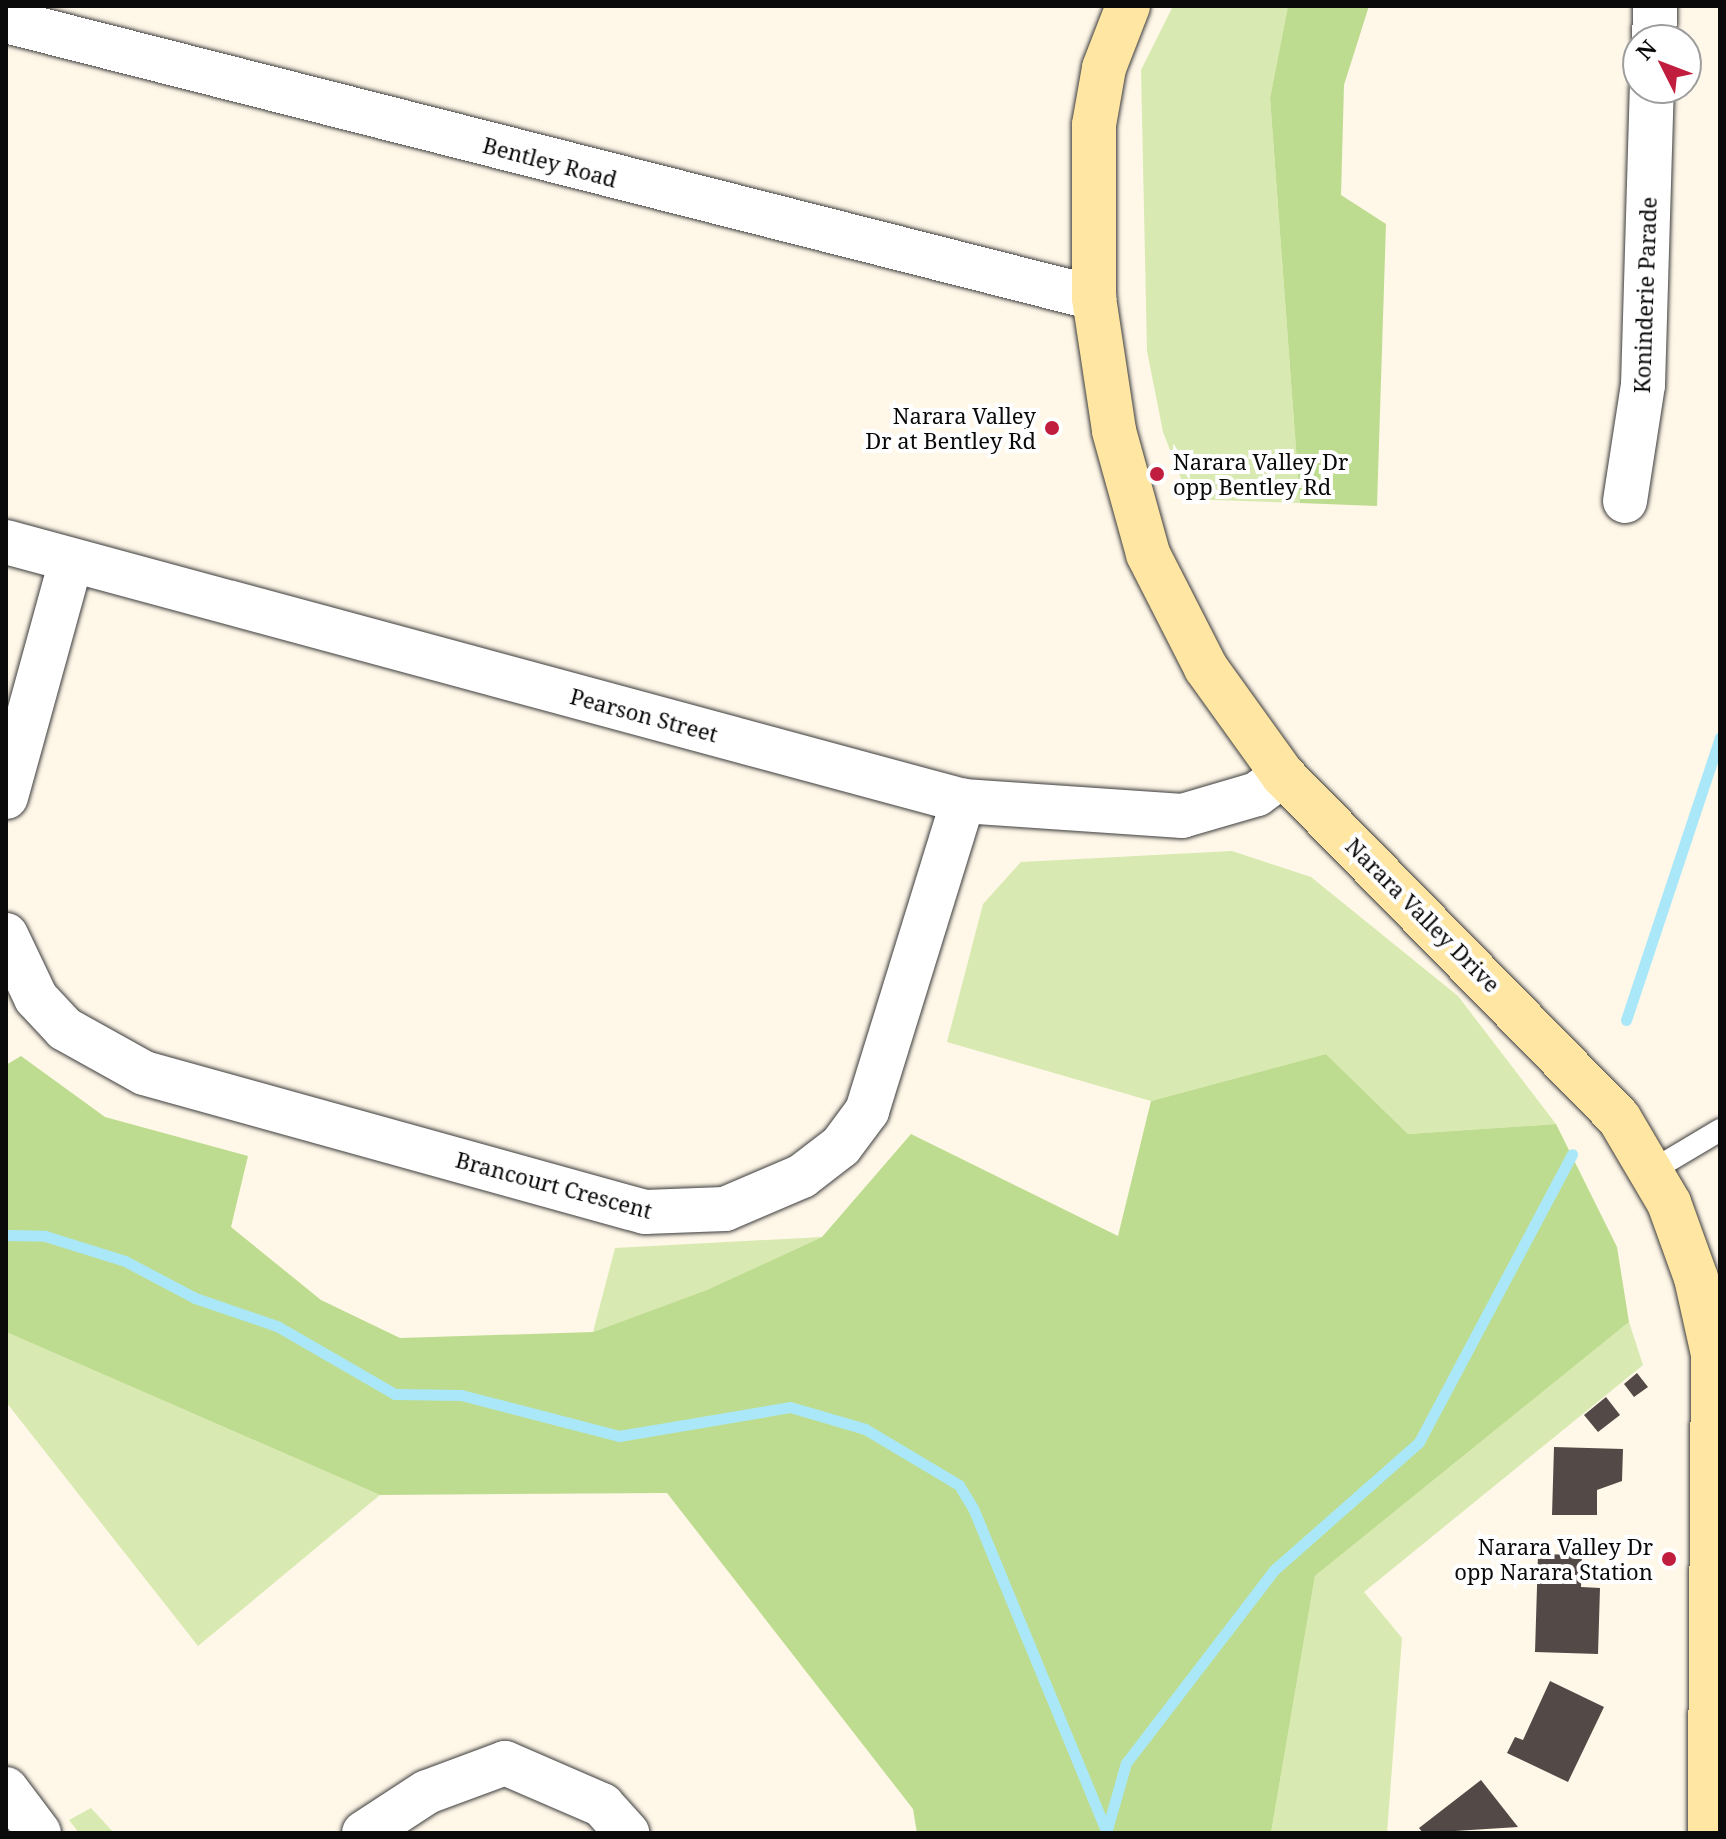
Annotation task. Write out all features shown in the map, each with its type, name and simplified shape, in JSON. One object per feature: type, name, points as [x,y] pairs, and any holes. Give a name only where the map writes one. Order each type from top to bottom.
[{"type":"main road","name":"Narara Valley Drive","points":[[1128,6],[1104,68],[1094,125],[1094,298],[1114,431],[1148,554],[1206,668],[1283,775],[1581,1073],[1653,1170],[1696,1278],[1713,1354],[1710,1833]]},
{"type":"street","name":"Bentley Road","points":[[6,21],[1094,298]]},
{"type":"street","name":"Koninderie Parade","points":[[1625,501],[1643,385],[1652,104]]},
{"type":"street","name":"Pearson Street","points":[[6,542],[963,801],[1182,816],[1257,794],[1283,775]]},
{"type":"street","points":[[6,797],[71,561]]},
{"type":"street","name":"Brancourt Crescent","points":[[6,935],[36,998],[65,1029],[144,1073],[645,1212],[725,1209],[802,1176],[841,1146],[867,1111],[963,801]]},
{"type":"street","points":[[364,1833],[427,1792],[505,1763],[602,1805],[627,1833]]},
{"type":"street","points":[[6,1789],[39,1833]]},
{"type":"lane","points":[[1653,1170],[1720,1130]]},
{"type":"green space","points":[[1173,6],[1288,6],[1270,98],[1300,503],[1189,499],[1163,432],[1147,351],[1141,70]]},
{"type":"green space","points":[[1288,6],[1369,6],[1344,85],[1341,195],[1386,224],[1377,506],[1300,503],[1270,98]]},
{"type":"green space","points":[[1232,851],[1311,877],[1458,996],[1556,1124],[1408,1134],[1326,1054],[1151,1101],[947,1042],[983,904],[1021,862]]},
{"type":"green space","points":[[1326,1054],[1408,1134],[1556,1124],[1617,1247],[1629,1322],[1315,1576],[1271,1833],[917,1833],[913,1809],[667,1493],[380,1495],[6,1332],[6,1065],[21,1056],[105,1117],[248,1156],[231,1227],[321,1300],[400,1338],[593,1332],[707,1290],[822,1237],[911,1134],[1118,1236],[1151,1101]]},
{"type":"green space","points":[[822,1237],[708,1290],[593,1332],[615,1248]]},
{"type":"green space","points":[[1629,1322],[1643,1365],[1364,1592],[1402,1638],[1387,1833],[1271,1833],[1315,1576]]},
{"type":"green space","points":[[6,1332],[380,1495],[198,1646],[6,1402]]},
{"type":"green space","points":[[91,1808],[114,1833],[79,1833],[69,1820]]},
{"type":"building","points":[[1637,1373],[1648,1387],[1634,1397],[1624,1384]]},
{"type":"building","points":[[1606,1397],[1620,1415],[1598,1432],[1584,1415]]},
{"type":"building","points":[[1554,1447],[1623,1449],[1622,1481],[1597,1490],[1597,1515],[1552,1515]]},
{"type":"building","points":[[1538,1554],[1582,1555],[1581,1587],[1600,1588],[1598,1654],[1535,1652]]},
{"type":"building","points":[[1550,1681],[1604,1707],[1568,1782],[1507,1753],[1515,1737],[1523,1740]]},
{"type":"building","points":[[1481,1780],[1518,1827],[1423,1833],[1419,1828]]},
{"type":"waterway","points":[[1626,1020],[1720,737]]},
{"type":"waterway","points":[[1106,1833],[1126,1763],[1274,1570],[1419,1442],[1572,1154]]},
{"type":"waterway","points":[[6,1235],[45,1236],[125,1261],[195,1298],[277,1326],[395,1394],[461,1395],[619,1436],[790,1407],[865,1429],[959,1485],[973,1508],[1107,1833]]},
{"type":"place","name":"Narara Valley Dr at Bentley Rd","points":[[1052,428]]},
{"type":"place","name":"Narara Valley Dr opp Bentley Rd","points":[[1157,474]]},
{"type":"place","name":"Narara Valley Dr opp Narara Station","points":[[1669,1559]]}]
